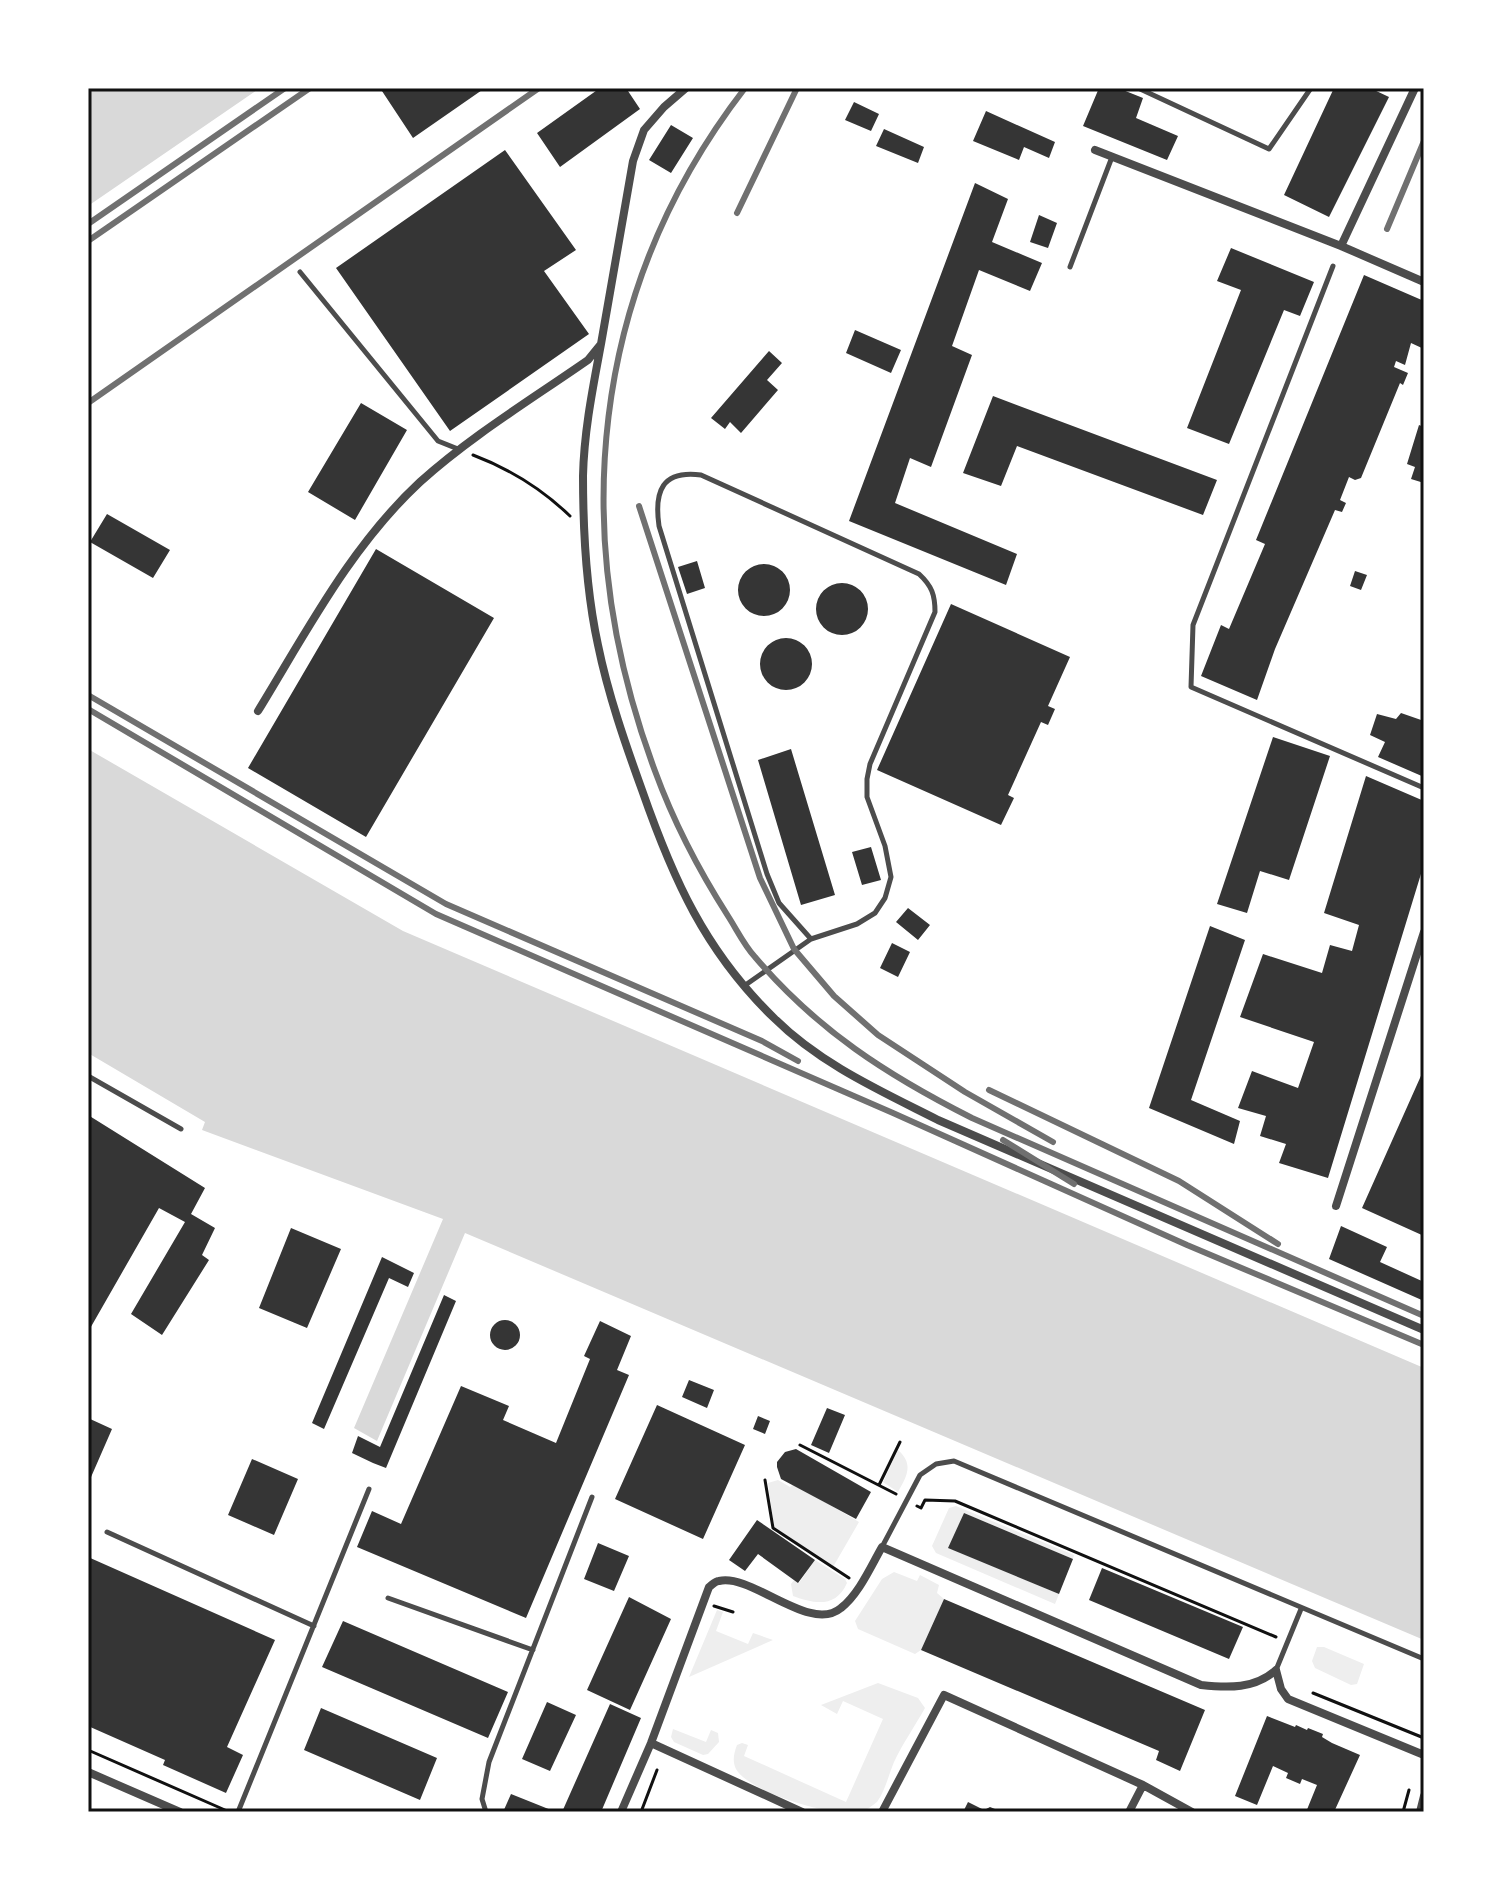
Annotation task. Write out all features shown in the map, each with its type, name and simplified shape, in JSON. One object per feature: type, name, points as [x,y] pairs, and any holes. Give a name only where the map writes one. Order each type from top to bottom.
[{"type":"street","points":[[686,88],[644,130],[633,161],[601,344],[583,473],[585,530],[597,643],[632,761],[664,852],[698,925],[744,987],[775,1020],[813,1051],[869,1085],[938,1120],[1424,1330]]},
{"type":"street","points":[[1341,246],[1415,88]]},
{"type":"street","points":[[1095,150],[1341,246],[1424,282]]},
{"type":"street","points":[[258,711],[346,566],[419,483],[459,450],[588,360],[601,344]]},
{"type":"street","points":[[1336,1206],[1424,932]]},
{"type":"street","points":[[621,1812],[651,1743],[709,1587],[719,1580],[737,1582],[813,1614],[838,1611],[849,1602],[882,1547],[1201,1685],[1230,1688],[1264,1681],[1276,1670],[1281,1689],[1288,1699],[1424,1755]]},
{"type":"street","points":[[882,1812],[944,1695],[1143,1785],[1192,1812]]},
{"type":"street","points":[[651,1743],[802,1812]]},
{"type":"street","points":[[88,1772],[180,1812]]},
{"type":"street","points":[[1129,1812],[1143,1785]]},
{"type":"street","points":[[1420,1812],[1424,1796]]},
{"type":"lane","points":[[1138,88],[1269,149],[1311,88]]},
{"type":"lane","points":[[1070,267],[1112,157]]},
{"type":"lane","points":[[1333,266],[1193,625],[1191,687],[1424,788]]},
{"type":"lane","points":[[300,272],[438,441],[459,450]]},
{"type":"lane","points":[[744,987],[811,939],[857,924],[875,913],[885,898],[891,877],[885,846],[867,797],[867,779],[870,764],[935,612],[935,598],[931,585],[919,574],[701,475],[683,473],[668,478],[660,490],[657,511],[659,526],[767,874],[779,903],[811,939]]},
{"type":"lane","points":[[88,1076],[181,1129]]},
{"type":"lane","points":[[882,1547],[920,1475],[936,1464],[954,1461],[1424,1659]]},
{"type":"lane","points":[[238,1812],[369,1489]]},
{"type":"lane","points":[[486,1812],[482,1799],[489,1762],[592,1497]]},
{"type":"lane","points":[[107,1532],[314,1626]]},
{"type":"lane","points":[[388,1598],[533,1650]]},
{"type":"lane","points":[[1276,1670],[1301,1609]]},
{"type":"path","points":[[459,450],[504,467],[547,494],[585,530]]},
{"type":"path","points":[[879,1485],[900,1442]]},
{"type":"path","points":[[800,1445],[921,1508],[925,1500],[955,1501],[1287,1642]]},
{"type":"path","points":[[765,1480],[773,1528],[859,1585]]},
{"type":"path","points":[[703,1602],[733,1612]]},
{"type":"path","points":[[1309,1691],[1424,1738]]},
{"type":"path","points":[[88,1750],[229,1812]]},
{"type":"path","points":[[641,1812],[657,1770]]},
{"type":"path","points":[[1403,1812],[1409,1790]]},
{"type":"shaded area","points":[[88,88],[260,88],[88,206]]},
{"type":"shaded area","points":[[88,749],[403,931],[1424,1368],[1424,1640],[465,1233],[377,1441],[354,1428],[443,1219],[202,1130],[205,1122],[88,1053]]},
{"type":"shaded area","points":[[898,1450],[907,1465],[898,1492],[883,1482]]},
{"type":"shaded area","points":[[778,1480],[790,1487],[794,1484],[859,1522],[833,1567],[774,1527],[768,1483]]},
{"type":"shaded area","points":[[956,1506],[1074,1555],[1073,1559],[964,1513],[949,1548],[1059,1594],[1055,1604],[936,1553],[932,1546],[949,1508]]},
{"type":"shaded area","points":[[815,1560],[847,1583],[831,1600],[817,1602],[793,1596],[791,1584],[794,1580],[799,1583]]},
{"type":"shaded area","points":[[894,1572],[917,1581],[920,1575],[939,1585],[937,1593],[944,1599],[921,1650],[915,1654],[858,1629],[855,1621],[882,1579]]},
{"type":"shaded area","points":[[717,1610],[723,1612],[716,1631],[748,1644],[753,1633],[773,1640],[689,1677]]},
{"type":"shaded area","points":[[1317,1647],[1364,1664],[1357,1684],[1351,1685],[1315,1668],[1312,1661]]},
{"type":"shaded area","points":[[878,1683],[918,1698],[925,1708],[898,1755],[880,1798],[868,1809],[838,1812],[797,1803],[759,1787],[736,1769],[734,1754],[737,1745],[742,1743],[748,1745],[744,1756],[846,1802],[883,1719],[843,1701],[837,1714],[821,1705]]},
{"type":"shaded area","points":[[673,1729],[706,1742],[711,1730],[718,1733],[719,1742],[703,1755],[674,1742],[671,1737]]},
{"type":"building","points":[[380,88],[485,88],[413,138]]},
{"type":"building","points":[[600,88],[626,88],[640,109],[560,167],[537,133]]},
{"type":"building","points":[[1099,88],[1118,88],[1143,98],[1136,118],[1178,136],[1167,160],[1083,126]]},
{"type":"building","points":[[1334,88],[1370,88],[1389,97],[1329,217],[1284,195]]},
{"type":"building","points":[[854,102],[879,114],[871,131],[845,120]]},
{"type":"building","points":[[986,111],[1055,142],[1049,158],[1024,147],[1019,160],[973,141]]},
{"type":"building","points":[[671,125],[693,138],[671,173],[649,160]]},
{"type":"building","points":[[884,129],[924,147],[918,163],[876,146]]},
{"type":"building","points":[[505,150],[576,250],[544,271],[589,334],[450,431],[336,268]]},
{"type":"building","points":[[975,183],[1008,199],[992,242],[1042,263],[1030,291],[979,270],[952,346],[972,355],[931,467],[910,458],[895,503],[1017,554],[1006,585],[849,521]]},
{"type":"building","points":[[1039,215],[1057,223],[1048,248],[1030,242]]},
{"type":"building","points":[[1231,248],[1314,282],[1300,316],[1284,310],[1229,444],[1187,428],[1241,290],[1217,281]]},
{"type":"building","points":[[1364,275],[1424,301],[1424,349],[1411,343],[1405,365],[1396,361],[1394,367],[1408,373],[1403,385],[1400,383],[1361,478],[1355,480],[1349,477],[1340,500],[1346,503],[1342,512],[1335,510],[1275,649],[1257,700],[1201,676],[1221,625],[1229,629],[1265,544],[1256,540]]},
{"type":"building","points":[[855,330],[901,350],[891,373],[846,353]]},
{"type":"building","points":[[769,351],[782,363],[767,380],[778,390],[741,433],[730,422],[725,429],[711,418]]},
{"type":"building","points":[[993,396],[1217,480],[1203,515],[1017,446],[1001,486],[963,473]]},
{"type":"building","points":[[361,403],[407,430],[355,520],[308,492]]},
{"type":"building","points":[[1419,425],[1424,427],[1424,483],[1411,479],[1415,467],[1407,464]]},
{"type":"building","points":[[107,514],[170,550],[153,578],[90,542]]},
{"type":"building","points":[[376,549],[494,618],[366,837],[248,768]]},
{"type":"building","points":[[697,561],[705,588],[687,594],[678,567]]},
{"type":"building","points":[[764,564],[782,572],[790,590],[782,608],[764,616],[746,608],[738,590],[746,572]]},
{"type":"building","points":[[1355,571],[1367,575],[1361,590],[1350,586]]},
{"type":"building","points":[[842,583],[860,591],[868,609],[860,627],[842,635],[824,627],[816,609],[824,591]]},
{"type":"building","points":[[951,604],[1070,657],[1048,706],[1055,709],[1048,725],[1041,722],[1008,795],[1014,798],[1001,825],[877,770]]},
{"type":"building","points":[[786,638],[804,646],[812,664],[804,682],[786,690],[768,682],[760,664],[768,646]]},
{"type":"building","points":[[1401,713],[1424,721],[1424,777],[1378,757],[1385,742],[1370,735],[1377,714],[1396,719]]},
{"type":"building","points":[[1273,737],[1330,756],[1289,880],[1260,871],[1247,913],[1217,904]]},
{"type":"building","points":[[791,749],[835,895],[801,905],[758,760]]},
{"type":"building","points":[[1366,776],[1424,801],[1424,864],[1328,1178],[1279,1163],[1286,1144],[1260,1136],[1266,1116],[1238,1108],[1252,1071],[1298,1088],[1314,1042],[1240,1017],[1263,954],[1322,973],[1330,945],[1352,951],[1359,925],[1324,913]]},
{"type":"building","points":[[871,847],[881,880],[862,885],[852,852]]},
{"type":"building","points":[[908,908],[930,925],[918,940],[896,922]]},
{"type":"building","points":[[1210,926],[1245,940],[1191,1100],[1240,1121],[1234,1144],[1149,1108]]},
{"type":"building","points":[[892,943],[910,952],[898,977],[880,968]]},
{"type":"building","points":[[1424,1069],[1424,1236],[1362,1208]]},
{"type":"building","points":[[88,1115],[205,1188],[191,1214],[215,1228],[202,1255],[209,1260],[162,1335],[131,1314],[185,1222],[159,1208],[88,1332]]},
{"type":"building","points":[[1341,1226],[1387,1247],[1380,1262],[1424,1282],[1424,1301],[1329,1259]]},
{"type":"building","points":[[291,1228],[341,1249],[307,1328],[259,1308]]},
{"type":"building","points":[[382,1257],[414,1273],[408,1287],[389,1278],[324,1429],[312,1423]]},
{"type":"building","points":[[444,1295],[456,1301],[386,1468],[352,1453],[358,1436],[380,1447]]},
{"type":"building","points":[[505,1320],[511,1321],[519,1329],[519,1341],[511,1349],[505,1350],[499,1349],[491,1341],[490,1335],[491,1329],[499,1321]]},
{"type":"building","points":[[600,1321],[631,1336],[617,1370],[629,1375],[526,1618],[357,1547],[372,1511],[401,1524],[461,1386],[509,1406],[503,1420],[556,1443],[590,1359],[584,1356]]},
{"type":"building","points":[[689,1380],[714,1390],[707,1408],[682,1397]]},
{"type":"building","points":[[657,1405],[745,1445],[703,1539],[615,1499]]},
{"type":"building","points":[[827,1408],[845,1415],[829,1453],[811,1445]]},
{"type":"building","points":[[758,1416],[770,1421],[765,1434],[753,1429]]},
{"type":"building","points":[[88,1418],[112,1429],[88,1484]]},
{"type":"building","points":[[796,1449],[871,1492],[856,1519],[781,1479],[777,1462],[785,1452]]},
{"type":"building","points":[[252,1459],[298,1479],[274,1535],[228,1515]]},
{"type":"building","points":[[964,1513],[1073,1559],[1059,1594],[948,1548]]},
{"type":"building","points":[[757,1520],[815,1560],[798,1583],[758,1554],[745,1571],[729,1560]]},
{"type":"building","points":[[598,1543],[629,1556],[614,1591],[584,1579]]},
{"type":"building","points":[[88,1557],[275,1640],[227,1747],[243,1755],[226,1793],[163,1765],[165,1760],[88,1726]]},
{"type":"building","points":[[1102,1568],[1243,1627],[1229,1659],[1089,1600]]},
{"type":"building","points":[[629,1597],[671,1619],[630,1710],[587,1690]]},
{"type":"building","points":[[944,1599],[1205,1710],[1180,1771],[1156,1760],[1159,1751],[921,1650]]},
{"type":"building","points":[[343,1621],[508,1692],[488,1738],[322,1667]]},
{"type":"building","points":[[547,1702],[576,1715],[550,1771],[522,1759]]},
{"type":"building","points":[[610,1704],[641,1718],[601,1812],[562,1812]]},
{"type":"building","points":[[321,1708],[437,1758],[420,1800],[304,1750]]},
{"type":"building","points":[[1267,1716],[1323,1734],[1322,1737],[1332,1743],[1360,1755],[1334,1812],[1306,1812],[1317,1785],[1302,1779],[1300,1784],[1286,1778],[1288,1773],[1273,1766],[1257,1805],[1235,1796]]},
{"type":"building","points":[[511,1794],[556,1812],[503,1812]]},
{"type":"building","points":[[968,1802],[984,1810],[990,1807],[995,1809],[994,1812],[963,1812]]},
{"type":"railway","points":[[88,224],[285,88]]},
{"type":"railway","points":[[88,241],[310,88]]},
{"type":"railway","points":[[88,403],[539,88]]},
{"type":"railway","points":[[745,88],[693,166],[653,247],[625,331],[608,417],[604,504],[610,593],[627,682],[662,790],[697,863],[747,948],[803,1007],[882,1067],[972,1118],[1424,1316]]},
{"type":"railway","points":[[737,213],[797,88]]},
{"type":"railway","points":[[1387,229],[1424,141]]},
{"type":"railway","points":[[639,506],[760,878],[794,949],[834,996],[878,1035],[965,1092],[1053,1142]]},
{"type":"railway","points":[[88,695],[446,904],[762,1041],[798,1061]]},
{"type":"railway","points":[[88,709],[436,914],[1187,1245],[1424,1345]]},
{"type":"railway","points":[[989,1090],[1179,1181],[1278,1244]]},
{"type":"railway","points":[[1003,1140],[1074,1184]]}]
